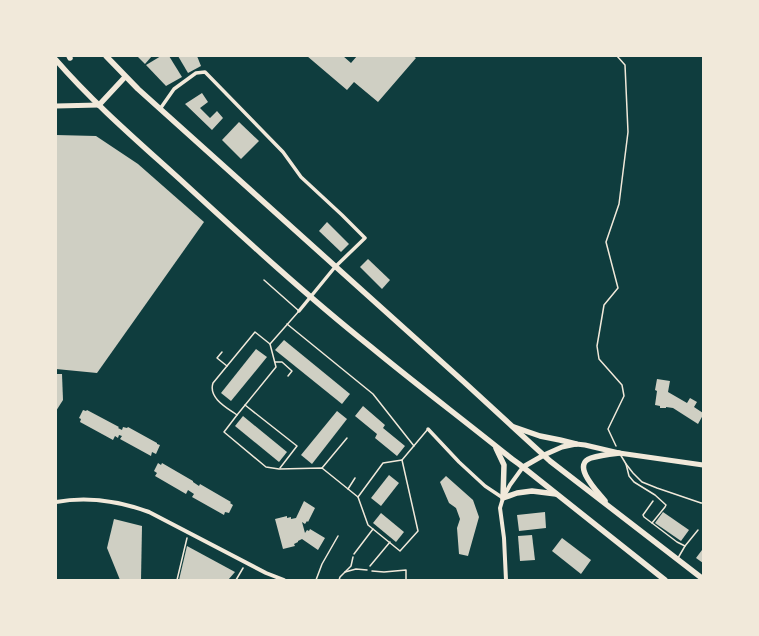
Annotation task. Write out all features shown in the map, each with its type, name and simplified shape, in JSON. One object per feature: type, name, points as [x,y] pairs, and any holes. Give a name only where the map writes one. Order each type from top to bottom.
[{"type":"main road","points":[[106,56],[138,90],[550,461],[703,579]]},
{"type":"main road","points":[[56,60],[99,105],[267,259],[311,297],[370,347],[665,580]]},
{"type":"main road","points":[[56,106],[99,105],[125,76]]},
{"type":"main road","points":[[512,427],[540,436],[619,453],[703,466]]},
{"type":"main road","points":[[523,467],[562,447],[576,444]]},
{"type":"main road","points":[[496,446],[504,465],[503,498],[517,493],[532,491],[557,494]]},
{"type":"main road","points":[[608,506],[586,476],[584,464],[590,458],[619,453]]},
{"type":"street","points":[[160,109],[174,89],[196,73],[205,72],[282,152],[301,177],[365,238],[336,267],[299,311]]},
{"type":"street","points":[[428,430],[485,486],[503,498]]},
{"type":"street","points":[[506,580],[504,538],[500,508],[503,498],[510,485],[523,467]]},
{"type":"street","points":[[56,502],[66,500],[93,500],[118,502],[134,506],[149,512],[266,573],[284,580]]},
{"type":"lane","points":[[264,280],[299,311],[270,344]]},
{"type":"lane","points":[[287,324],[373,394],[414,446]]},
{"type":"lane","points":[[237,415],[215,397],[211,388],[213,383],[255,332],[270,344],[276,367],[224,432],[266,467],[322,468],[358,497],[368,525],[400,551],[418,530],[402,460]]},
{"type":"lane","points":[[222,352],[217,358],[227,366]]},
{"type":"lane","points":[[275,362],[282,362],[292,371],[288,376]]},
{"type":"lane","points":[[245,405],[297,446],[279,468]]},
{"type":"lane","points":[[358,497],[383,463],[402,460],[428,430]]},
{"type":"lane","points":[[322,468],[347,438]]},
{"type":"lane","points":[[619,453],[633,474],[642,482],[703,503]]},
{"type":"lane","points":[[626,464],[629,476],[634,482],[655,495],[666,505],[652,523]]},
{"type":"lane","points":[[348,489],[355,478]]},
{"type":"lane","points":[[654,501],[643,515],[644,517],[677,542],[685,546]]},
{"type":"lane","points":[[354,554],[373,529]]},
{"type":"lane","points":[[677,559],[698,530]]},
{"type":"lane","points":[[316,580],[322,564],[338,536]]},
{"type":"lane","points":[[370,566],[390,542]]},
{"type":"path","points":[[617,56],[625,65],[628,132],[619,204],[606,242],[618,288],[604,305],[598,346],[599,359],[622,385],[624,396],[608,429],[619,453]]},
{"type":"path","points":[[177,580],[188,532]]},
{"type":"path","points":[[340,580],[340,577],[351,566],[354,554]]},
{"type":"path","points":[[236,580],[246,562]]},
{"type":"path","points":[[345,572],[356,570],[384,572],[406,570],[406,580]]},
{"type":"building","points":[[137,56],[152,56],[145,64]]},
{"type":"building","points":[[161,56],[169,56],[182,77],[166,86],[146,65]]},
{"type":"building","points":[[178,56],[197,56],[201,66],[188,73]]},
{"type":"building","points":[[307,56],[343,56],[351,63],[357,56],[413,56],[416,58],[378,102],[354,82],[347,90]]},
{"type":"building","points":[[202,93],[208,102],[200,108],[210,118],[217,111],[223,118],[212,130],[185,104]]},
{"type":"building","points":[[239,122],[259,141],[241,159],[222,140]]},
{"type":"building","points":[[56,135],[96,136],[138,164],[204,222],[97,373],[56,369]]},
{"type":"building","points":[[327,222],[349,244],[341,252],[319,231]]},
{"type":"building","points":[[368,259],[390,280],[382,289],[360,267]]},
{"type":"building","points":[[284,340],[350,394],[342,404],[275,350]]},
{"type":"building","points":[[256,349],[267,357],[231,401],[221,393]]},
{"type":"building","points":[[56,374],[62,374],[63,400],[56,411]]},
{"type":"building","points":[[657,379],[670,381],[668,392],[687,403],[690,398],[697,402],[694,407],[703,413],[698,424],[673,408],[660,408],[660,406],[655,405]]},
{"type":"building","points":[[363,406],[385,425],[383,428],[405,446],[397,456],[375,438],[377,434],[355,416]]},
{"type":"building","points":[[83,410],[87,410],[122,430],[123,427],[128,427],[157,443],[160,445],[156,454],[152,452],[151,456],[120,439],[122,436],[119,435],[118,438],[115,436],[113,440],[80,422],[81,419],[79,418]]},
{"type":"building","points":[[337,411],[347,419],[312,464],[301,455]]},
{"type":"building","points":[[243,416],[287,452],[279,462],[235,426]]},
{"type":"building","points":[[158,463],[161,465],[162,463],[199,486],[200,484],[231,502],[230,503],[233,505],[229,513],[225,512],[224,515],[192,497],[194,494],[188,490],[186,494],[155,476],[157,473],[154,471]]},
{"type":"building","points":[[389,475],[399,483],[381,506],[371,498]]},
{"type":"building","points":[[446,476],[473,500],[479,517],[468,556],[459,554],[457,528],[460,519],[456,508],[449,503],[440,482]]},
{"type":"building","points":[[304,501],[315,508],[308,522],[307,521],[305,524],[302,522],[305,533],[310,529],[325,538],[318,550],[302,539],[294,544],[295,546],[283,549],[275,519],[287,516],[287,518],[291,517],[291,519],[296,518]]},
{"type":"building","points":[[545,512],[546,528],[519,531],[517,515]]},
{"type":"building","points":[[663,512],[689,530],[681,541],[655,523]]},
{"type":"building","points":[[381,513],[404,532],[396,542],[373,523]]},
{"type":"building","points":[[114,519],[142,526],[141,580],[120,580],[107,548]]},
{"type":"building","points":[[532,535],[535,560],[520,561],[518,536]]},
{"type":"building","points":[[562,538],[591,560],[581,574],[552,551]]},
{"type":"building","points":[[187,546],[235,572],[228,580],[179,580]]},
{"type":"building","points":[[702,550],[703,551],[703,563],[696,558]]}]
